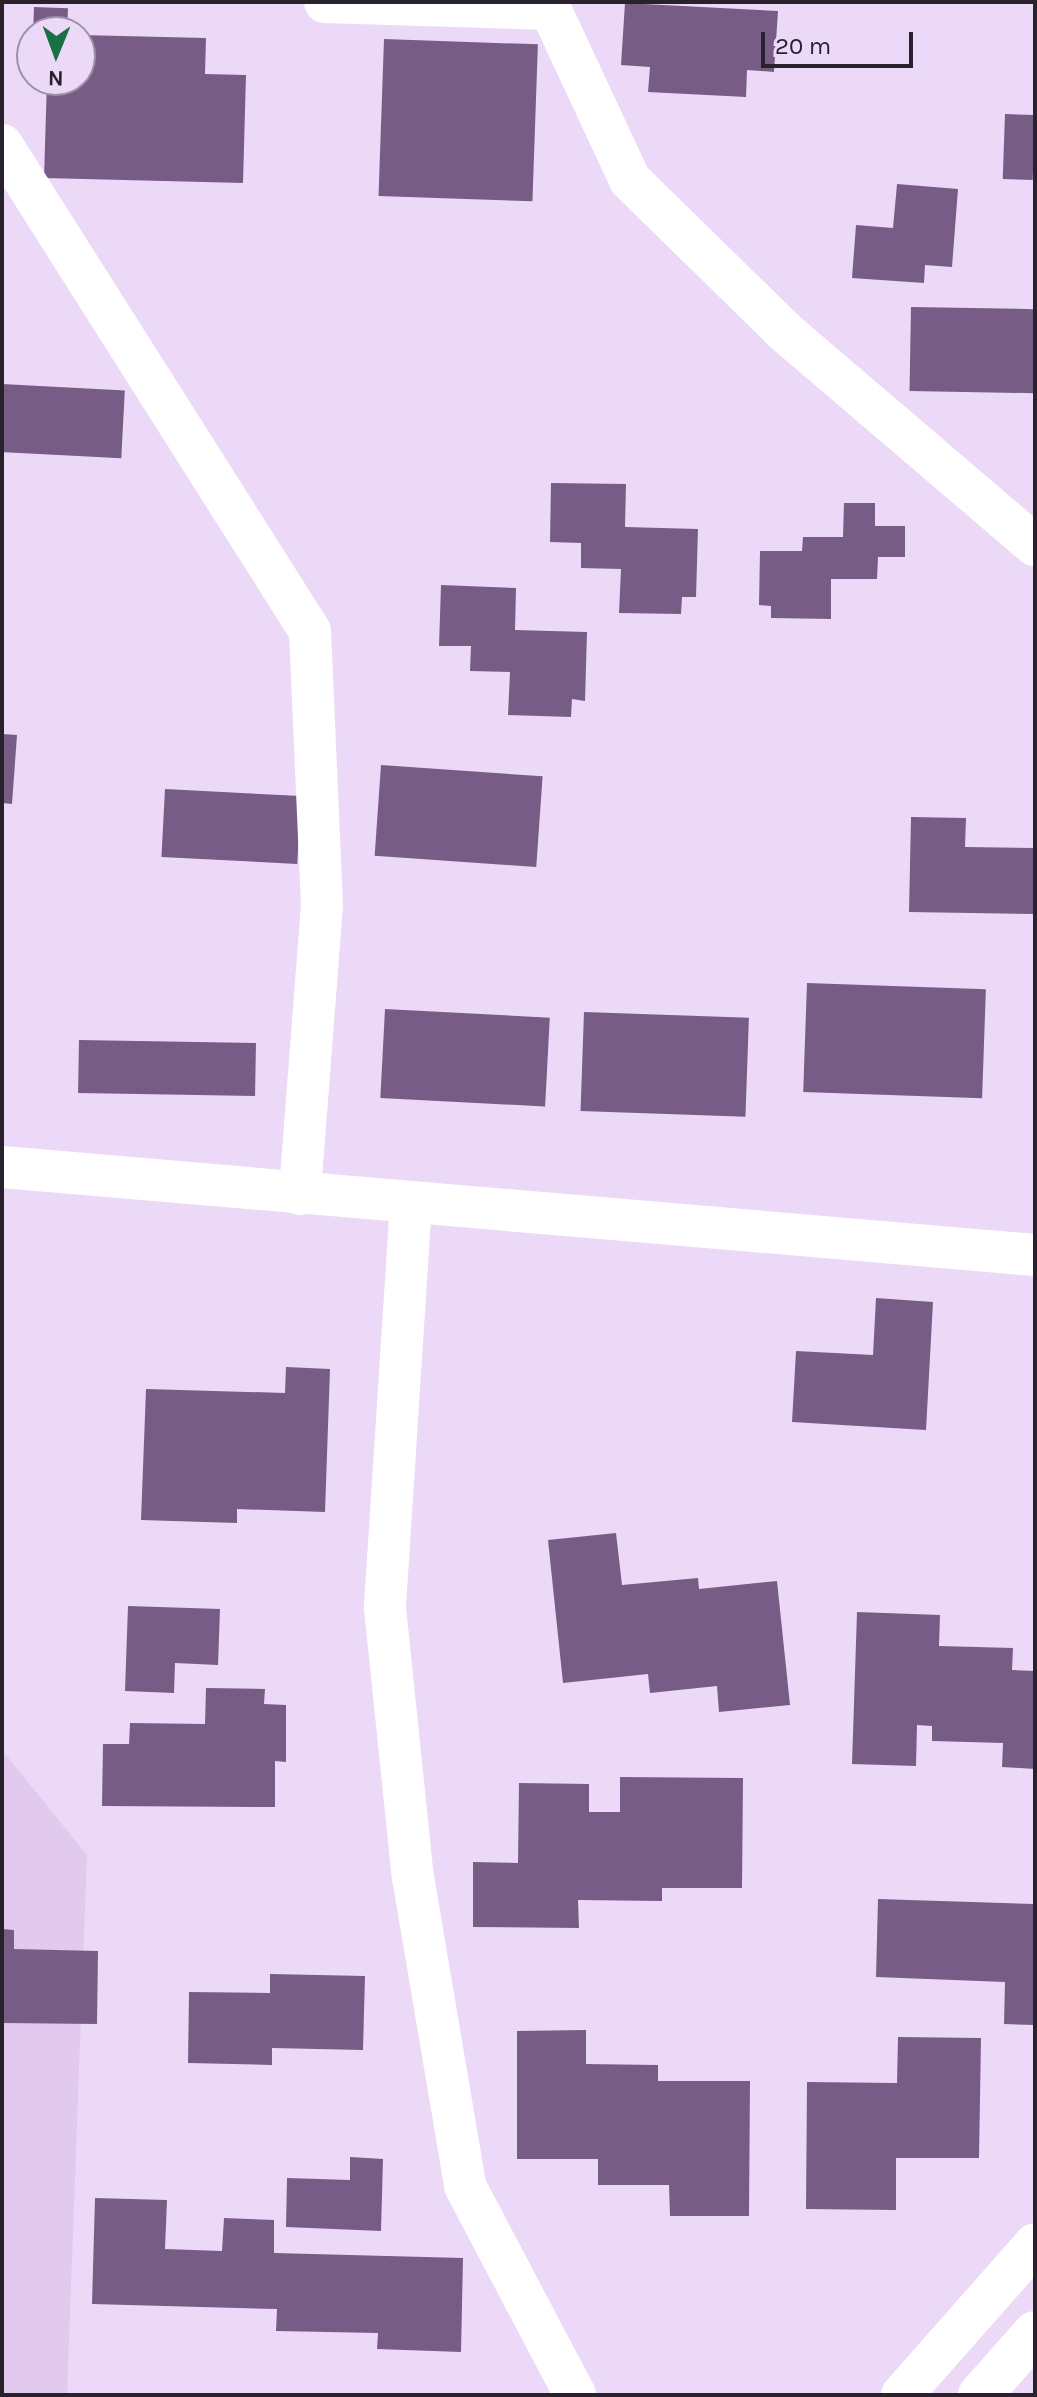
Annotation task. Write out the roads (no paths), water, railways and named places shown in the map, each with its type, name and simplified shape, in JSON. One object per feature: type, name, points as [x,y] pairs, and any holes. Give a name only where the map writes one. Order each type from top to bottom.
[{"type":"street","points":[[325,2],[548,5],[630,180],[784,331],[1035,545]]},
{"type":"street","points":[[2,145],[310,631],[322,905],[300,1194]]},
{"type":"street","points":[[2,1167],[411,1203],[1033,1247]]},
{"type":"street","points":[[411,1203],[385,1608],[413,1877],[465,2186],[575,2395]]},
{"type":"street","points":[[902,2395],[1035,2244]]},
{"type":"street","points":[[980,2395],[1035,2333]]}]
